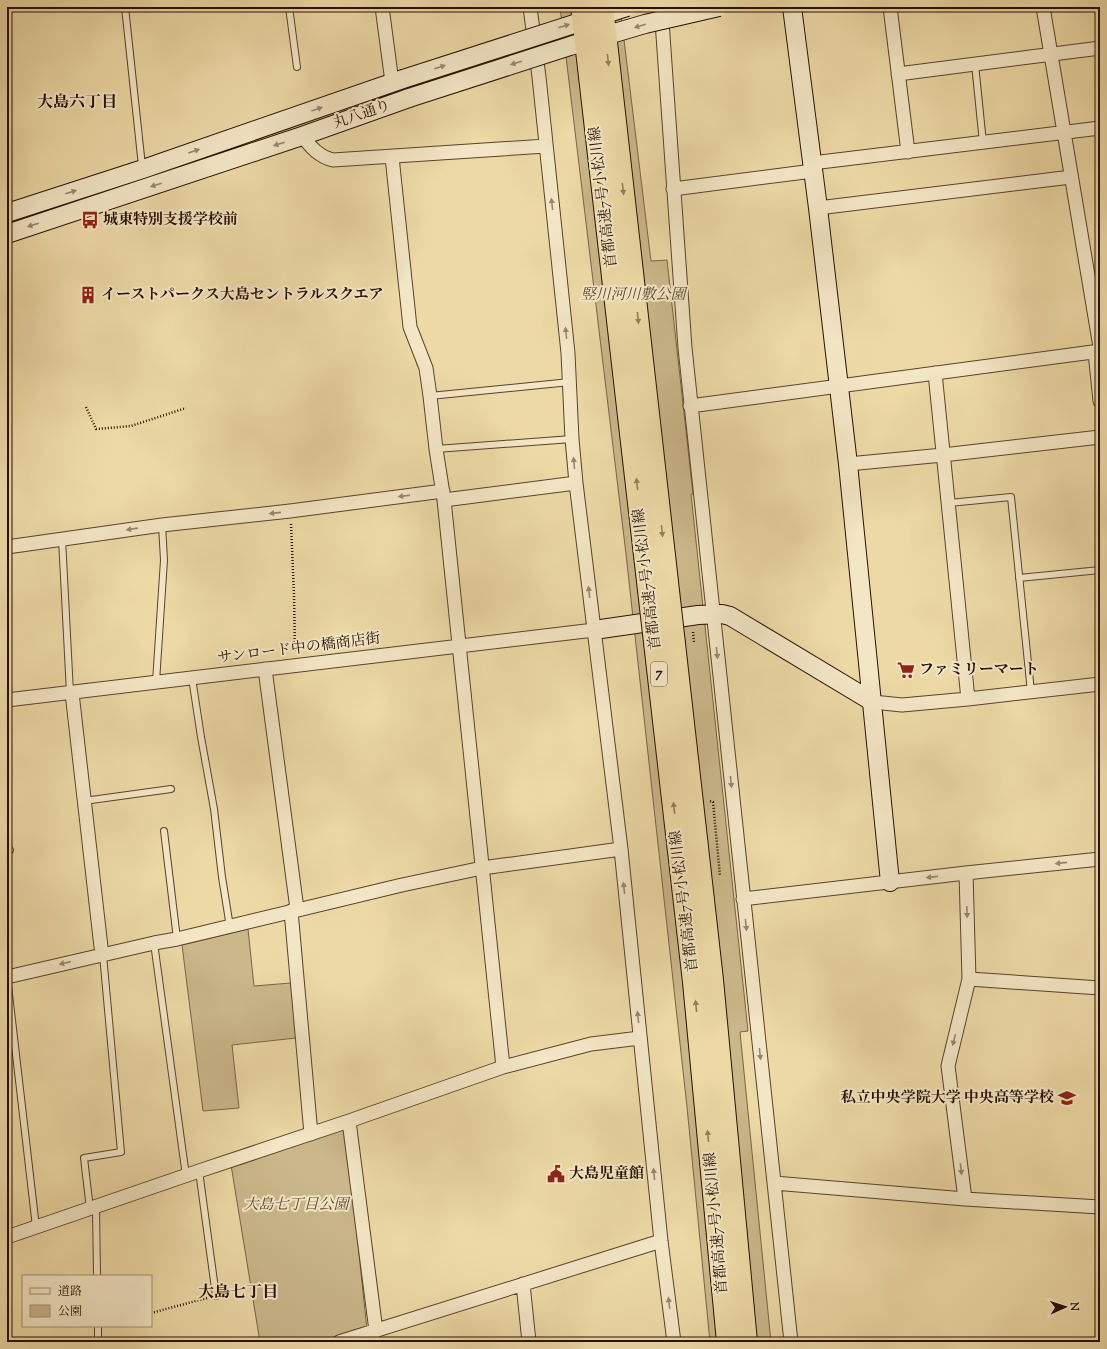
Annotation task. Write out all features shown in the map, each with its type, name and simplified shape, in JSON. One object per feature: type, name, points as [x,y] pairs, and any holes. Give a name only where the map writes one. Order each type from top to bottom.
[{"type":"highway","name":"首都高速7号小松川線","points":[[582,7],[693,974],[728,1342]]},
{"type":"highway","name":"首都高速7号小松川線","points":[[602,7],[711,972],[746,1342]]},
{"type":"main road","name":"丸八通り","points":[[7,213],[142,169],[398,80],[627,7]]},
{"type":"main road","name":"丸八通り","points":[[7,234],[302,136],[409,98],[570,46],[645,24],[719,7]]},
{"type":"main road","points":[[792,7],[818,208],[848,464],[890,882]]},
{"type":"main road","points":[[594,630],[643,622],[713,614],[730,616],[873,702]]},
{"type":"street","points":[[382,7],[398,80]]},
{"type":"street","points":[[530,7],[568,353],[572,439],[576,483],[620,849],[661,1241],[674,1342]]},
{"type":"street","points":[[661,7],[672,189],[684,348],[791,1342]]},
{"type":"street","points":[[890,7],[908,152]]},
{"type":"street","points":[[1043,7],[1098,350],[1100,401]]},
{"type":"street","points":[[898,74],[1100,48]]},
{"type":"street","points":[[672,189],[908,152],[1100,128]]},
{"type":"street","points":[[302,136],[317,153],[325,159],[333,160],[546,146]]},
{"type":"street","points":[[392,157],[410,327],[426,368],[443,495],[460,647],[502,1067]]},
{"type":"street","points":[[818,208],[1071,177]]},
{"type":"street","points":[[690,406],[1098,350]]},
{"type":"street","points":[[935,373],[968,699]]},
{"type":"street","points":[[848,464],[1100,437]]},
{"type":"street","points":[[7,547],[162,525],[443,495],[576,483]]},
{"type":"street","name":"サンロード中の橋商店街","points":[[7,700],[594,630]]},
{"type":"street","points":[[265,669],[294,910],[311,1134]]},
{"type":"street","points":[[873,702],[902,705],[1100,684]]},
{"type":"street","points":[[71,693],[102,951]]},
{"type":"street","points":[[7,977],[102,951],[177,939],[294,910],[482,868],[620,849]]},
{"type":"street","points":[[743,899],[1100,859]]},
{"type":"street","points":[[965,1198],[948,1066],[969,979],[966,873]]},
{"type":"street","points":[[969,979],[1100,988]]},
{"type":"street","points":[[7,1237],[349,1121],[502,1067],[591,1044],[640,1038]]},
{"type":"street","points":[[349,1121],[373,1335]]},
{"type":"street","points":[[774,1183],[1100,1207]]},
{"type":"street","points":[[339,1342],[373,1335],[523,1284],[661,1241]]},
{"type":"street","points":[[523,1284],[529,1342]]},
{"type":"lane","points":[[125,7],[142,169]]},
{"type":"lane","points":[[289,7],[297,67]]},
{"type":"lane","points":[[975,64],[983,143]]},
{"type":"lane","points":[[430,396],[570,382]]},
{"type":"lane","points":[[436,449],[572,439]]},
{"type":"lane","points":[[948,503],[1011,497],[1031,692]]},
{"type":"lane","points":[[156,682],[164,560],[162,525]]},
{"type":"lane","points":[[62,539],[71,693]]},
{"type":"lane","points":[[1019,578],[1100,570]]},
{"type":"lane","points":[[192,678],[214,809],[222,877],[230,927]]},
{"type":"lane","points":[[84,801],[171,789]]},
{"type":"lane","points":[[164,830],[177,939]]},
{"type":"lane","points":[[154,943],[186,1176]]},
{"type":"lane","points":[[97,1275],[93,1208],[84,1158],[120,1152],[102,951]]},
{"type":"lane","points":[[7,977],[36,1227]]},
{"type":"lane","points":[[199,1171],[216,1296]]},
{"type":"lane","points":[[98,1327],[98,1342]]},
{"type":"path","points":[[86,407],[96,429],[131,426],[186,408]]},
{"type":"path","points":[[290,511],[294,595],[295,665]]},
{"type":"path","points":[[152,1313],[216,1296]]},
{"type":"green space","name":"竪川河川敷公園","points":[[560,7],[620,7],[651,261],[667,260],[693,494],[691,494],[748,1031],[740,1032],[771,1342],[710,1342],[687,1107],[626,554]]},
{"type":"green space","points":[[248,929],[254,986],[291,983],[296,1038],[232,1045],[239,1108],[203,1111],[182,945]]},
{"type":"green space","name":"大島七丁目公園","points":[[340,1128],[346,1130],[367,1330],[330,1342],[260,1342],[231,1165]]},
{"type":"place","name":"城東特別支援学校前","points":[[90,220]]},
{"type":"place","name":"イーストパークス大島セントラルスクエア","points":[[88,295]]},
{"type":"place","name":"ファミリーマート","points":[[906,670]]},
{"type":"place","name":"私立中央学院大学 中央高等学校","points":[[1067,1098]]},
{"type":"place","name":"大島児童館","points":[[556,1174]]},
{"type":"district","name":"大島六丁目","points":[[77,103]]},
{"type":"district","name":"大島七丁目","points":[[238,1293]]}]
